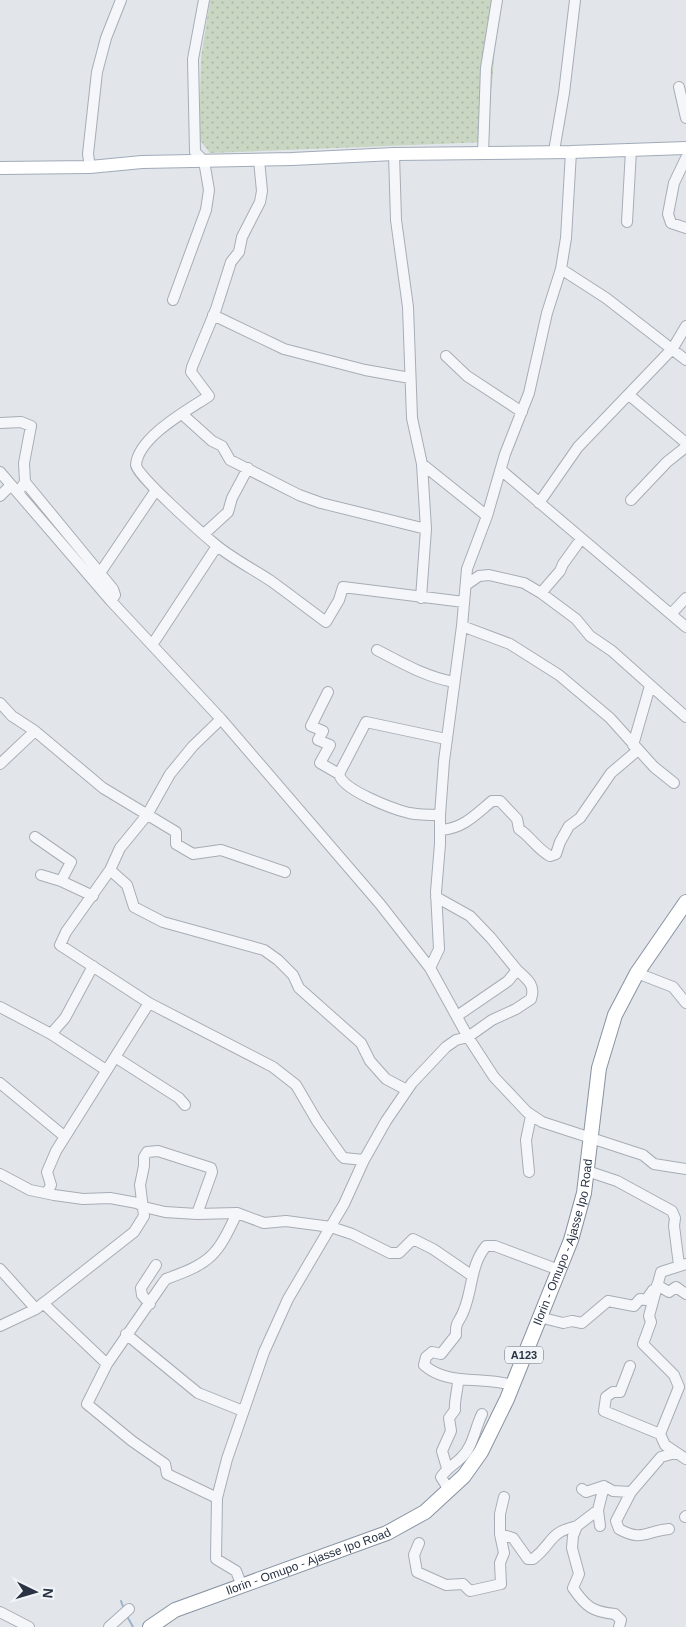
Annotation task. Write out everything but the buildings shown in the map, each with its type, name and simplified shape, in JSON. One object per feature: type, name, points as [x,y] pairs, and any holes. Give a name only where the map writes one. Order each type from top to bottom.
[{"type":"highway","name":"Ilorin - Omupo - Ajasse Ipo Road","points":[[150,1627],[175,1610],[387,1533],[425,1512],[464,1476],[481,1452],[512,1386],[559,1270],[578,1215],[587,1171],[595,1088],[615,1015],[637,973],[686,903]]},
{"type":"main road","points":[[0,168],[90,167],[142,162],[259,160],[394,154],[571,152],[686,148]]},
{"type":"street","points":[[90,167],[88,154],[97,72],[106,38],[121,0]]},
{"type":"street","points":[[173,300],[208,202],[209,184],[204,161],[195,152],[194,59],[204,0]]},
{"type":"street","points":[[483,153],[486,68],[498,0]]},
{"type":"street","points":[[554,151],[576,0]]},
{"type":"street","points":[[679,87],[686,118]]},
{"type":"street","points":[[627,222],[631,150]]},
{"type":"street","points":[[430,968],[440,949],[436,897],[441,830],[440,815],[446,739],[462,626],[467,569],[487,516],[493,489],[505,454],[529,392],[546,313],[561,269],[566,238],[571,152]]},
{"type":"street","points":[[394,154],[396,220],[408,307],[412,418],[422,464],[426,529],[421,598]]},
{"type":"street","points":[[686,158],[674,183],[668,214],[671,222],[686,228]]},
{"type":"street","points":[[259,160],[262,190],[260,202],[242,237],[239,252],[232,262],[213,316],[194,359],[191,372],[209,396],[160,430],[148,442],[136,465],[139,473],[217,546],[269,580],[326,622],[340,600],[343,587],[464,602]]},
{"type":"street","points":[[561,269],[606,298],[673,348],[686,360]]},
{"type":"street","points":[[213,316],[284,349],[365,370],[410,378]]},
{"type":"street","points":[[539,503],[578,446],[673,348],[686,326]]},
{"type":"street","points":[[446,356],[467,376],[522,412]]},
{"type":"street","points":[[629,395],[686,445],[631,500]]},
{"type":"street","points":[[182,414],[212,441],[222,446],[230,460],[307,498],[426,529]]},
{"type":"street","points":[[0,423],[21,422],[32,426],[24,463],[24,482],[18,494]]},
{"type":"street","points":[[422,464],[487,516]]},
{"type":"street","points":[[204,534],[228,512],[232,498],[248,468]]},
{"type":"street","points":[[501,470],[686,627]]},
{"type":"street","points":[[0,472],[111,601],[221,719],[380,904],[430,968],[468,1037],[494,1077],[531,1116],[590,1139],[643,1155],[654,1164],[686,1169]]},
{"type":"street","points":[[24,482],[113,590],[115,595],[111,601]]},
{"type":"street","points":[[0,496],[11,485]]},
{"type":"street","points":[[100,573],[156,490]]},
{"type":"street","points":[[541,593],[560,571],[562,564],[581,539]]},
{"type":"street","points":[[152,645],[217,546]]},
{"type":"street","points":[[466,585],[479,576],[501,576],[524,584],[541,593],[576,619],[590,636],[612,651],[650,686],[676,706],[686,717]]},
{"type":"street","points":[[671,614],[686,598]]},
{"type":"street","points":[[462,626],[510,644],[538,664],[549,668],[610,718],[635,748],[674,783]]},
{"type":"street","points":[[377,650],[416,670],[441,680],[454,682]]},
{"type":"street","points":[[441,830],[462,826],[492,801],[500,801],[503,807],[517,819],[519,829],[528,835],[541,852],[550,856],[556,854],[569,826],[580,818],[611,773],[635,748],[650,686]]},
{"type":"street","points":[[328,692],[311,726],[323,731],[318,740],[330,745],[320,764],[339,774],[341,780],[346,784],[381,804],[410,813],[440,815]]},
{"type":"street","points":[[0,703],[12,716],[35,731],[103,788],[176,832],[176,844],[193,854],[221,850],[285,872]]},
{"type":"street","points":[[221,719],[193,746],[170,774],[147,815],[120,848],[110,870],[60,944],[149,1003],[273,1067],[296,1084],[317,1121],[340,1154],[344,1158],[364,1160]]},
{"type":"street","points":[[339,774],[366,722],[446,739]]},
{"type":"street","points":[[0,764],[35,731]]},
{"type":"street","points":[[35,837],[71,862],[61,881]]},
{"type":"street","points":[[110,870],[127,885],[134,907],[163,922],[264,950],[278,960],[292,975],[299,988],[361,1043],[370,1061],[386,1079],[407,1090]]},
{"type":"street","points":[[41,875],[61,881],[93,896]]},
{"type":"street","points":[[242,1586],[236,1571],[216,1560],[217,1498],[243,1411],[277,1322],[331,1227],[364,1160],[386,1121],[407,1090],[446,1047],[456,1040],[468,1037],[492,1020],[516,1009],[531,999],[534,993],[532,983],[517,970],[470,916],[436,897]]},
{"type":"street","points":[[52,1034],[65,1018],[93,966]]},
{"type":"street","points":[[457,1016],[508,981],[517,970]]},
{"type":"street","points":[[637,973],[673,987],[686,1002]]},
{"type":"street","points":[[47,1193],[51,1185],[47,1172],[64,1136],[149,1003]]},
{"type":"street","points":[[0,1007],[52,1034],[106,1070]]},
{"type":"street","points":[[115,1057],[179,1098],[185,1105]]},
{"type":"street","points":[[0,1084],[64,1136]]},
{"type":"street","points":[[529,1172],[526,1140],[531,1116]]},
{"type":"street","points":[[0,1326],[40,1306],[134,1232],[144,1216],[140,1186],[144,1157],[152,1150],[211,1168],[212,1172],[197,1214]]},
{"type":"street","points":[[587,1171],[617,1181],[672,1211],[682,1265],[661,1272],[649,1316],[651,1322],[642,1344],[674,1375],[679,1387],[660,1434]]},
{"type":"street","points":[[0,1174],[30,1190],[84,1199],[125,1200],[144,1207],[197,1214],[237,1213],[264,1223],[286,1221],[331,1227],[352,1234],[390,1253],[400,1253],[413,1239],[433,1248],[471,1275]]},
{"type":"street","points":[[217,1498],[167,1474],[165,1464],[132,1441],[86,1404],[107,1364],[126,1334],[150,1304],[166,1279],[198,1267],[214,1254],[223,1244],[237,1213]]},
{"type":"street","points":[[512,1386],[495,1380],[458,1380],[445,1377],[424,1365],[426,1358],[432,1352],[441,1354],[456,1335],[456,1324],[464,1310],[471,1275],[486,1246],[495,1246],[559,1270]]},
{"type":"street","points":[[150,1304],[142,1295],[141,1288],[156,1266]]},
{"type":"street","points":[[0,1269],[107,1364]]},
{"type":"street","points":[[657,1285],[669,1292],[686,1281]]},
{"type":"street","points":[[539,1318],[563,1323],[572,1321],[582,1323],[608,1301],[634,1306],[640,1299],[646,1300],[657,1285]]},
{"type":"street","points":[[676,1287],[686,1294]]},
{"type":"street","points":[[126,1334],[198,1392],[243,1411]]},
{"type":"street","points":[[630,1366],[620,1392],[612,1392],[606,1398],[604,1411],[660,1434],[665,1445],[674,1453],[686,1459]]},
{"type":"street","points":[[447,1468],[442,1451],[451,1431],[449,1418],[455,1410],[454,1402],[458,1391],[458,1380]]},
{"type":"street","points":[[449,1490],[441,1477],[447,1468],[461,1458],[474,1437],[482,1414]]},
{"type":"street","points":[[669,1529],[655,1530],[645,1536],[629,1535],[618,1529],[616,1521],[632,1492],[661,1457],[674,1453]]},
{"type":"street","points":[[582,1489],[586,1492],[604,1486],[613,1491],[632,1492]]},
{"type":"street","points":[[600,1526],[598,1510],[604,1486]]},
{"type":"street","points":[[419,1543],[414,1555],[417,1572],[446,1585],[463,1584],[470,1591],[501,1584],[500,1563],[504,1553],[500,1534],[500,1514],[504,1498]]},
{"type":"street","points":[[500,1534],[513,1538],[528,1559],[533,1559],[545,1550],[552,1536],[561,1530],[577,1526],[598,1510]]},
{"type":"street","points":[[577,1526],[573,1536],[572,1548],[579,1574],[573,1588],[584,1603],[598,1612],[615,1614],[621,1620],[619,1627]]},
{"type":"street","points":[[113,1623],[128,1609]]},
{"type":"street","points":[[0,1612],[29,1627]]},
{"type":"green space","points":[[210,0],[499,0],[487,142],[210,153],[199,139],[201,58]]},
{"type":"waterway","points":[[121,1601],[124,1609]]},
{"type":"waterway","points":[[127,1616],[133,1627]]}]
